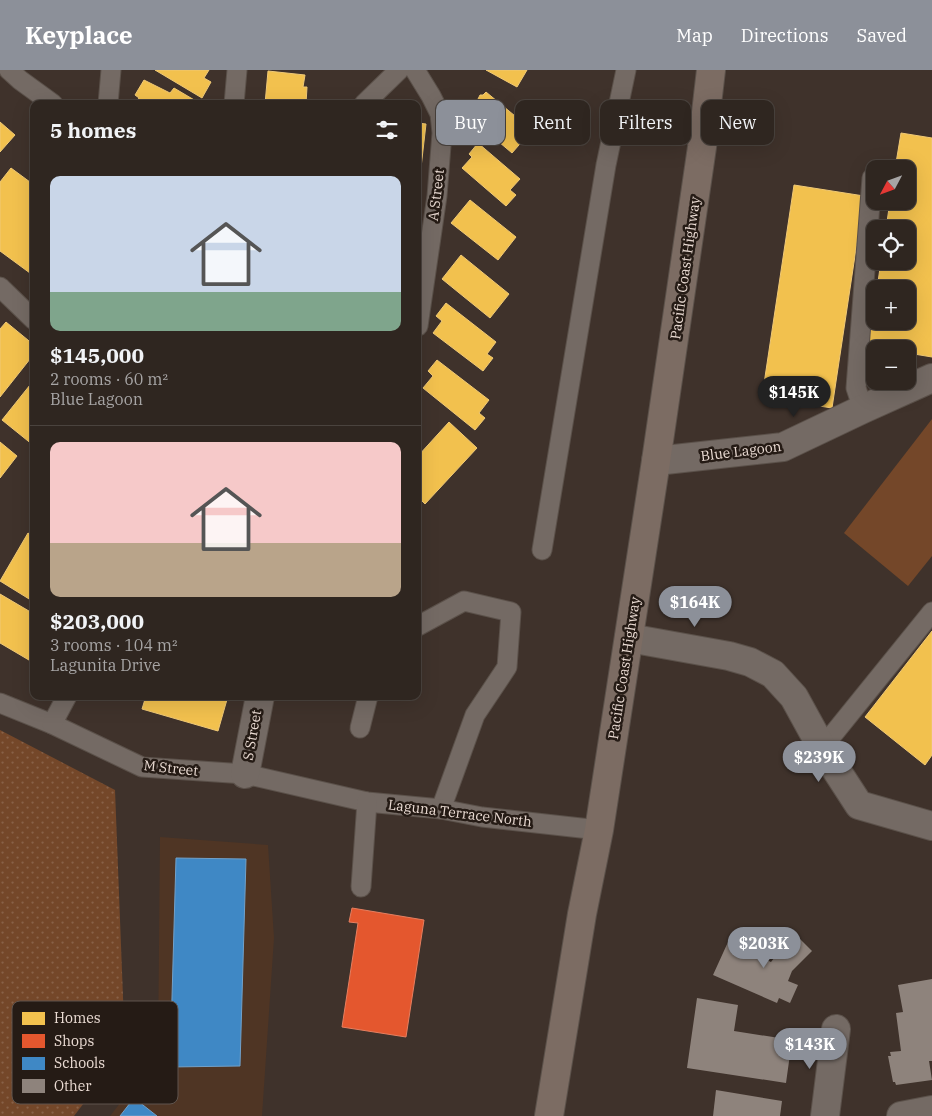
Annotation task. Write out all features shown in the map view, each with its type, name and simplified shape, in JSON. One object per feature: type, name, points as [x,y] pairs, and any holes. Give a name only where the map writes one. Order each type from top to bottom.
[{"type":"highway","name":"Pacific Coast Highway","points":[[548,1116],[582,914],[599,830],[629,638],[700,157],[711,70]]},
{"type":"street","name":"Blue Lagoon","points":[[656,461],[783,447],[863,408],[932,378]]},
{"type":"street","points":[[629,638],[729,656],[750,662],[773,674],[794,697],[822,748],[859,805],[932,826]]},
{"type":"street","name":"S Street","points":[[245,774],[259,700]]},
{"type":"street","points":[[825,1116],[836,1029]]},
{"type":"street","points":[[901,1116],[932,1110]]},
{"type":"lane","points":[[10,70],[20,80],[48,100]]},
{"type":"lane","points":[[108,100],[111,70]]},
{"type":"lane","points":[[234,100],[236,70]]},
{"type":"lane","points":[[368,100],[399,70]]},
{"type":"lane","name":"A Street","points":[[415,70],[432,96],[440,114],[442,133],[437,196],[421,305]]},
{"type":"lane","points":[[542,550],[606,165],[626,70]]},
{"type":"lane","points":[[863,408],[856,388],[870,210]]},
{"type":"lane","points":[[0,288],[30,316]]},
{"type":"lane","points":[[421,624],[464,601],[511,612],[507,667],[476,715],[441,809]]},
{"type":"lane","points":[[822,748],[932,612]]},
{"type":"lane","points":[[52,724],[65,700]]},
{"type":"lane","points":[[360,728],[367,700]]},
{"type":"lane","name":"M Street","points":[[0,703],[52,724],[142,767],[245,774],[323,792]]},
{"type":"lane","name":"Laguna Terrace North","points":[[323,792],[367,802],[441,809],[482,817],[599,830]]},
{"type":"lane","points":[[361,887],[367,802]]},
{"type":"shaded area","points":[[932,419],[932,556],[908,586],[844,533]]},
{"type":"shaded area","points":[[0,730],[115,790],[123,1001],[12,1001],[12,1104],[83,1104],[74,1116],[0,1116]]},
{"type":"shaded area","points":[[160,837],[268,845],[274,938],[262,1116],[110,1116],[119,1104],[178,1104],[178,1001],[158,1001]]},
{"type":"building: Homes","points":[[155,70],[209,70],[204,78],[211,82],[202,98]]},
{"type":"building: Homes","points":[[486,70],[527,70],[517,87]]},
{"type":"building: Homes","points":[[268,71],[305,75],[303,87],[307,87],[306,100],[265,100]]},
{"type":"building: Homes","points":[[144,80],[170,93],[174,88],[194,100],[138,100],[139,98],[135,95]]},
{"type":"building: Homes","points":[[486,92],[496,100],[478,100],[480,95]]},
{"type":"building: Homes","points":[[505,108],[515,116],[515,145],[519,145],[512,153],[503,145],[505,145]]},
{"type":"building: Homes","points":[[0,122],[15,135],[0,152]]},
{"type":"building: Homes","points":[[421,123],[426,124],[421,168]]},
{"type":"building: Homes","points":[[901,133],[932,138],[932,357],[916,354],[916,340],[869,340],[871,330],[916,330],[916,280],[878,280],[880,270],[916,270],[916,220],[887,220],[889,210],[916,210],[916,160],[896,160]]},
{"type":"building: Homes","points":[[476,145],[480,145],[520,179],[510,190],[516,195],[506,206],[462,168],[472,157],[469,154]]},
{"type":"building: Homes","points":[[11,168],[30,182],[30,273],[0,251],[0,182]]},
{"type":"building: Homes","points":[[794,185],[864,196],[832,408],[762,397]]},
{"type":"building: Homes","points":[[470,200],[516,237],[498,260],[451,223]]},
{"type":"building: Homes","points":[[461,255],[509,294],[490,318],[442,279]]},
{"type":"building: Homes","points":[[446,303],[496,342],[487,354],[493,358],[483,371],[433,333],[442,321],[436,316]]},
{"type":"building: Homes","points":[[6,322],[30,342],[30,359],[0,397],[0,329]]},
{"type":"building: Homes","points":[[437,360],[489,400],[479,413],[485,418],[475,430],[423,388],[433,376],[428,371]]},
{"type":"building: Homes","points":[[30,385],[30,443],[2,420]]},
{"type":"building: Homes","points":[[449,422],[477,448],[425,504],[421,500],[421,453]]},
{"type":"building: Homes","points":[[0,442],[17,456],[0,478]]},
{"type":"building: Homes","points":[[28,533],[30,534],[30,600],[0,581]]},
{"type":"building: Homes","points":[[0,594],[30,612],[30,661],[0,643]]},
{"type":"building: Homes","points":[[932,631],[932,755],[925,765],[865,717]]},
{"type":"building: Homes","points":[[145,700],[227,700],[218,731],[142,709]]},
{"type":"building: Shops","points":[[352,908],[424,920],[406,1037],[342,1027],[358,923],[349,922]]},
{"type":"building: Schools","points":[[176,858],[246,859],[240,1066],[178,1067],[178,1001],[172,1001]]},
{"type":"building: Schools","points":[[129,1104],[142,1104],[157,1116],[120,1116]]},
{"type":"building: Other","points":[[794,933],[812,951],[792,971],[788,981],[798,985],[790,1003],[779,998],[777,1003],[713,975],[728,942],[771,962],[781,949],[778,947]]},
{"type":"building: Other","points":[[932,979],[932,1061],[929,1061],[932,1080],[896,1085],[893,1082],[888,1056],[891,1056],[890,1052],[901,1051],[896,1013],[903,1012],[898,985]]},
{"type":"building: Other","points":[[697,998],[738,1005],[734,1031],[792,1040],[786,1083],[687,1068]]},
{"type":"building: Other","points":[[716,1090],[782,1101],[780,1116],[713,1116]]}]
